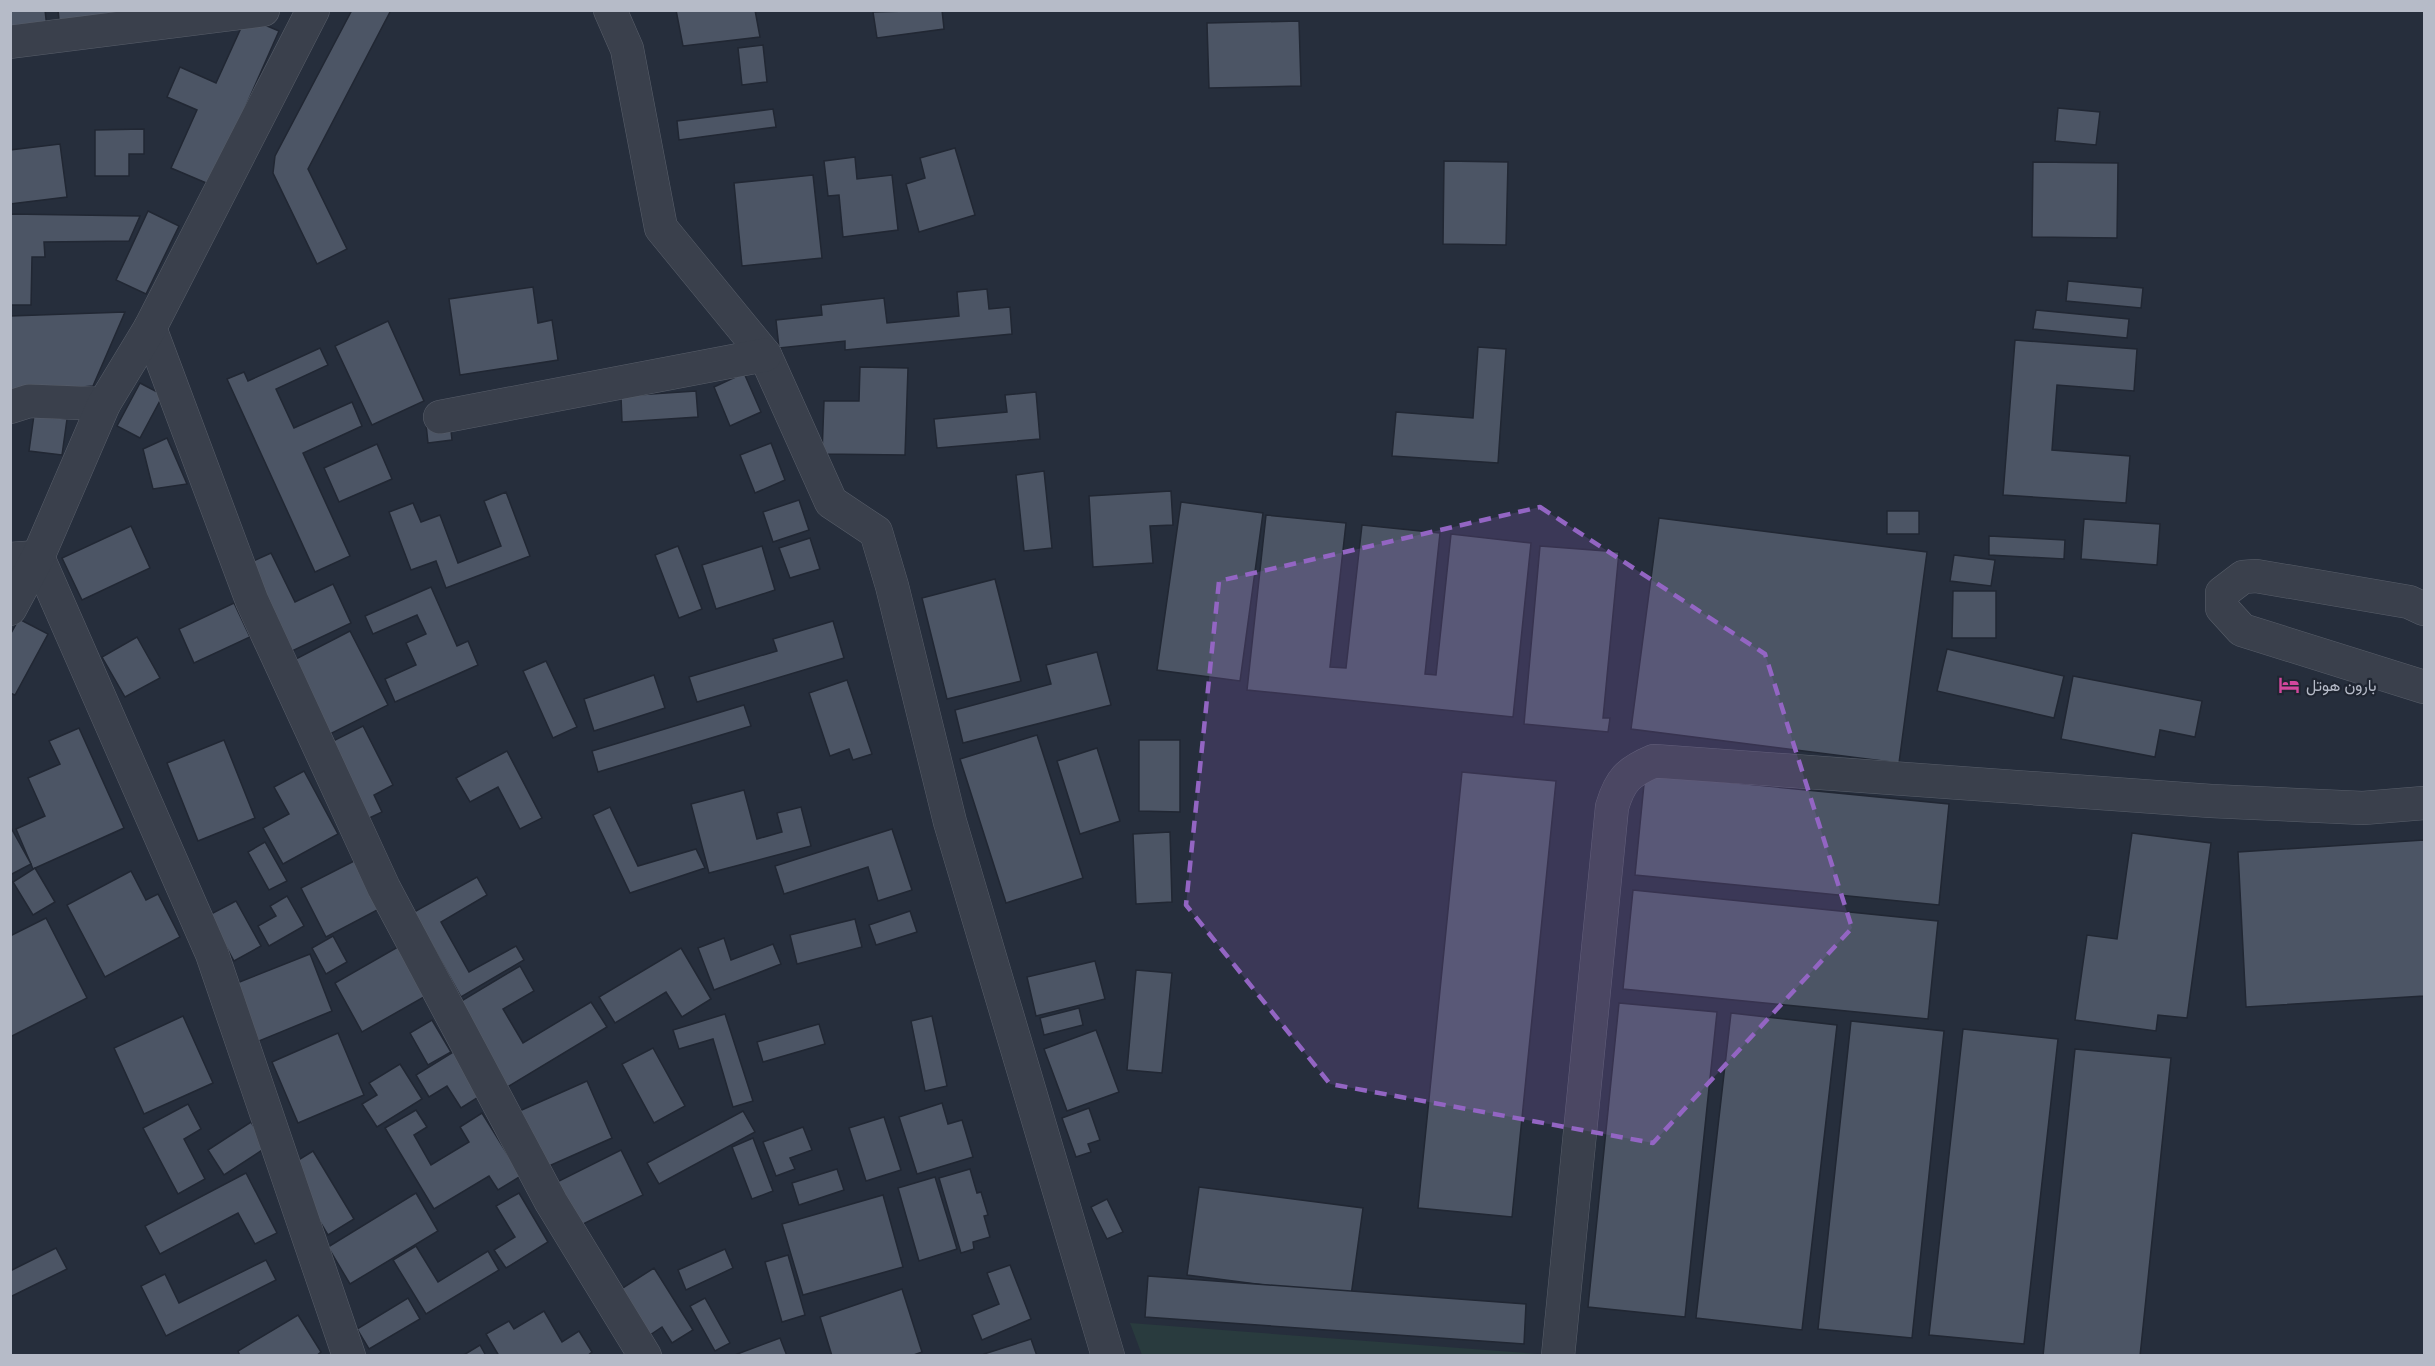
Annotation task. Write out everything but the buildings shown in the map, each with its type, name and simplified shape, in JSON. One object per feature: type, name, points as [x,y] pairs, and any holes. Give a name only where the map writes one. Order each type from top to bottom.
[{"type":"street","points":[[10,42],[263,10]]},
{"type":"street","points":[[10,609],[24,558],[104,404],[150,328],[313,10]]},
{"type":"street","points":[[610,10],[627,49],[662,228],[765,355],[831,502],[876,532],[892,586],[950,822],[1108,1356]]},
{"type":"street","points":[[150,328],[252,601],[384,888],[551,1202],[645,1356]]},
{"type":"street","points":[[440,417],[765,355]]},
{"type":"street","points":[[10,407],[29,401],[104,404]]},
{"type":"street","points":[[24,558],[212,954],[349,1356]]},
{"type":"street","points":[[2424,609],[2409,602],[2256,576],[2243,577],[2222,593],[2222,608],[2242,630],[2424,687]]},
{"type":"street","points":[[1558,1356],[1612,807],[1618,787],[1634,769],[1654,761],[2211,801],[2363,808],[2424,803]]},
{"type":"highlighted area","points":[[1540,507],[1765,654],[1852,928],[1653,1143],[1330,1084],[1186,905],[1219,581]]},
{"type":"shaded area","points":[[1130,1323],[1551,1355],[1142,1355]]},
{"type":"place","name":"بارون هوتل","points":[[2289,685]]}]
